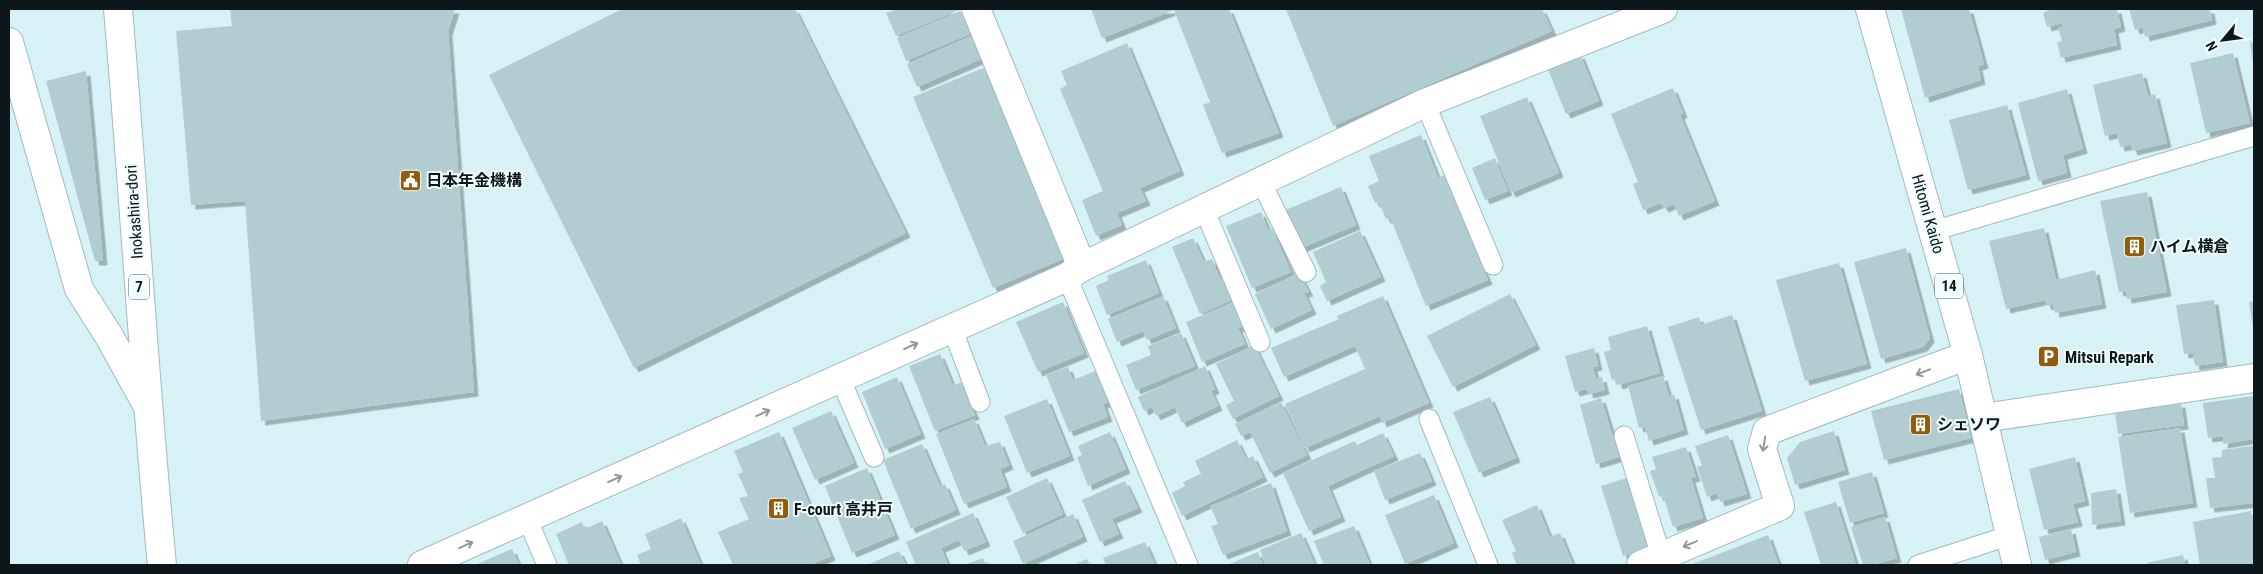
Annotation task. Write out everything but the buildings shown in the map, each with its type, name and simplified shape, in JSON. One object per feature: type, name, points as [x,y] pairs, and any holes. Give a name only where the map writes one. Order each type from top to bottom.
[{"type":"street","name":"Inokashira-dori","points":[[118,9],[132,172],[147,405],[162,565]]},
{"type":"street","points":[[976,9],[1075,272]]},
{"type":"street","points":[[422,565],[1075,272],[1425,103],[1663,9]]},
{"type":"street","name":"Hitomi Kaido","points":[[1870,9],[1968,355],[2018,565]]},
{"type":"street","points":[[9,42],[79,289],[109,336],[147,405]]},
{"type":"street","points":[[1651,561],[1780,506],[1762,449],[1767,431],[1968,355]]},
{"type":"street","points":[[1983,418],[2254,378]]},
{"type":"lane","points":[[1425,103],[1493,265]]},
{"type":"lane","points":[[1933,231],[2254,136]]},
{"type":"lane","points":[[1261,182],[1306,272]]},
{"type":"lane","points":[[1204,209],[1260,342]]},
{"type":"lane","points":[[1075,272],[1188,565]]},
{"type":"lane","points":[[952,328],[980,402]]},
{"type":"lane","points":[[840,378],[874,457]]},
{"type":"lane","points":[[1429,419],[1488,565]]},
{"type":"lane","points":[[1624,436],[1651,561]]},
{"type":"lane","points":[[528,518],[547,565]]},
{"type":"lane","points":[[1918,565],[2011,535]]},
{"type":"place","name":"日本年金機構","points":[[410,180]]},
{"type":"place","name":"ハイム横倉","points":[[2134,246]]},
{"type":"place","name":"Mitsui Repark","points":[[2049,357]]},
{"type":"place","name":"シェソワ","points":[[1921,424]]},
{"type":"place","name":"F-court 高井戸","points":[[778,509]]}]
